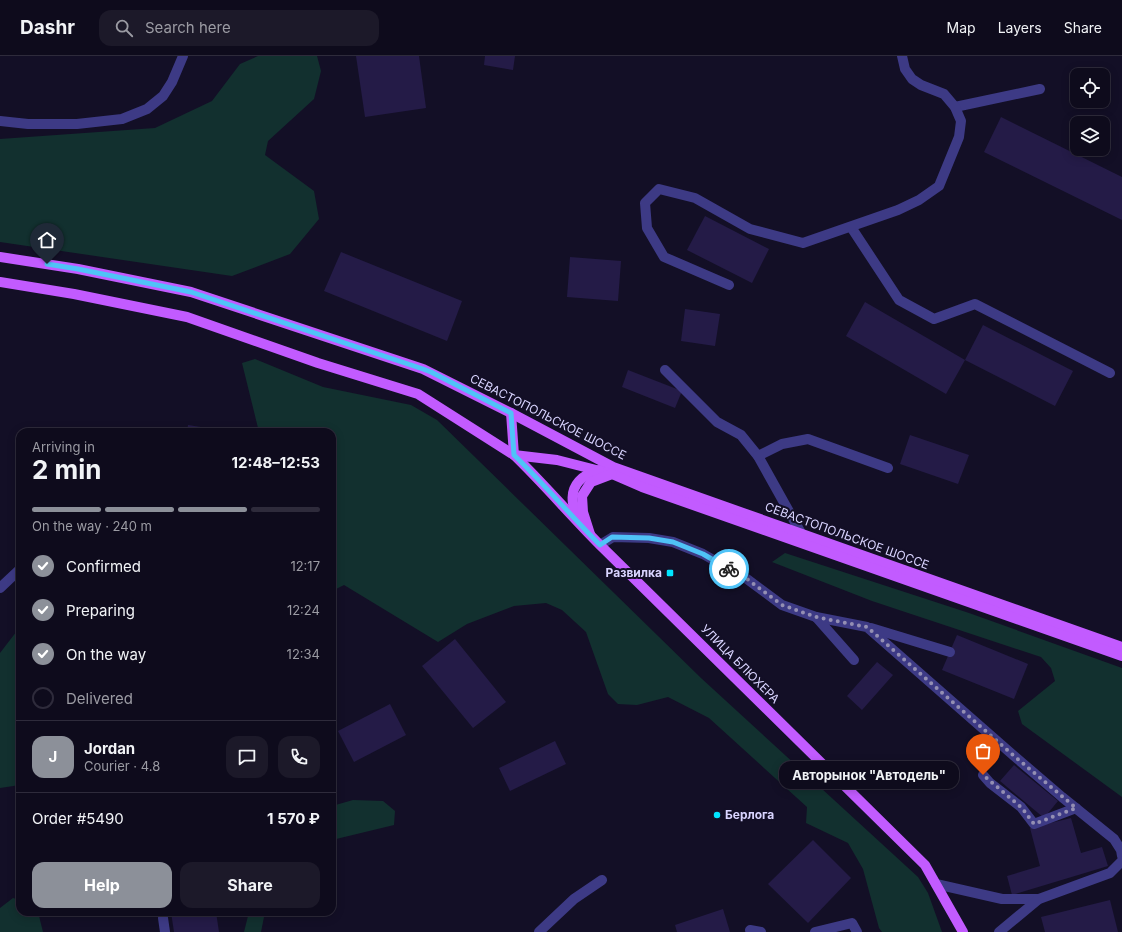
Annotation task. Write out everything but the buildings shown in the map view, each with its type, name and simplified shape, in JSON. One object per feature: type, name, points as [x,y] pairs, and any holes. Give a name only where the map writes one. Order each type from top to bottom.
[{"type":"main road","name":"СЕВАСТОПОЛЬСКОЕ ШОССЕ","points":[[0,257],[78,269],[191,292],[423,369],[511,413],[642,487],[1122,656]]},
{"type":"main road","name":"СЕВАСТОПОЛЬСКОЕ ШОССЕ","points":[[0,282],[74,294],[188,317],[318,363],[418,394],[514,455],[557,460],[598,470]]},
{"type":"main road","points":[[511,413],[514,455]]},
{"type":"main road","name":"УЛИЦА БЛЮХЕРА","points":[[514,455],[600,545],[926,865],[963,932]]},
{"type":"main road","points":[[579,524],[572,502],[574,488],[580,479],[593,472],[598,470],[612,470]]},
{"type":"main road","name":"СЕВАСТОПОЛЬСКОЕ ШОССЕ","points":[[612,470],[801,533],[1122,647]]},
{"type":"main road","points":[[590,535],[583,512],[582,496],[591,482],[612,470]]},
{"type":"street","points":[[0,121],[28,124],[77,124],[122,119],[147,109],[163,96],[172,82],[183,56]]},
{"type":"street","points":[[729,285],[664,257],[647,228],[645,203],[659,189],[695,198],[750,229],[803,243],[898,210],[919,200],[938,186],[959,137],[961,121],[955,107],[944,94],[921,85],[912,79],[905,69],[902,56]]},
{"type":"street","points":[[955,107],[1040,89]]},
{"type":"street","points":[[851,227],[899,300],[934,319],[975,304],[1110,373]]},
{"type":"street","points":[[665,370],[717,422],[741,435],[758,456],[801,533]]},
{"type":"street","points":[[758,456],[782,444],[808,439],[888,468]]},
{"type":"street","points":[[600,545],[612,537],[649,538],[673,542],[703,554],[747,579],[782,605],[816,617],[867,627],[950,652]]},
{"type":"street","points":[[0,588],[16,573]]},
{"type":"street","points":[[816,617],[854,660]]},
{"type":"street","points":[[867,627],[1007,750],[1114,839],[1121,850],[1122,856]]},
{"type":"street","points":[[983,775],[1022,808],[1034,824],[1076,808]]},
{"type":"street","points":[[999,932],[1039,899],[1110,873],[1122,861]]},
{"type":"street","points":[[539,932],[574,899],[602,880]]},
{"type":"street","points":[[936,884],[1002,899],[1039,899]]},
{"type":"street","points":[[163,918],[165,932]]},
{"type":"street","points":[[815,932],[852,923],[857,932]]},
{"type":"street","points":[[750,930],[761,932]]},
{"type":"green space","points":[[258,56],[317,56],[321,71],[314,99],[268,141],[265,155],[314,191],[319,219],[290,254],[232,276],[0,242],[0,139],[155,128],[212,101],[240,64]]},
{"type":"green space","points":[[255,359],[323,387],[411,405],[437,420],[701,678],[918,877],[928,893],[942,932],[882,932],[879,928],[863,869],[848,843],[806,823],[807,807],[709,718],[668,697],[637,705],[618,704],[608,694],[586,632],[562,610],[546,603],[514,606],[467,624],[438,642],[344,585],[336,589],[336,428],[258,428],[242,363]]},
{"type":"green space","points":[[785,553],[969,613],[1122,668],[1122,797],[1022,724],[1018,711],[1055,681],[1051,668],[1041,657],[872,601],[772,562]]},
{"type":"green space","points":[[16,632],[16,786],[0,788],[0,653]]},
{"type":"green space","points":[[353,800],[383,801],[395,811],[394,825],[336,839],[336,805]]},
{"type":"green space","points":[[13,898],[16,899],[16,916],[39,916],[43,932],[0,932],[0,908]]},
{"type":"green space","points":[[248,916],[264,916],[261,932],[244,932]]},
{"type":"way so far","points":[[729,569],[747,579],[782,605],[816,617],[867,627],[1076,808],[1034,824],[1022,808],[983,775]]},
{"type":"place","name":"Развилка","points":[[670,573]]},
{"type":"place","name":"Авторынок \"Автодель\"","points":[[983,775]]},
{"type":"place","name":"Берлога","points":[[717,815]]},
{"type":"route","points":[[47,264],[191,292],[431,372],[511,413],[514,455],[600,545],[612,537],[649,538],[673,542],[703,554],[729,569]]}]
